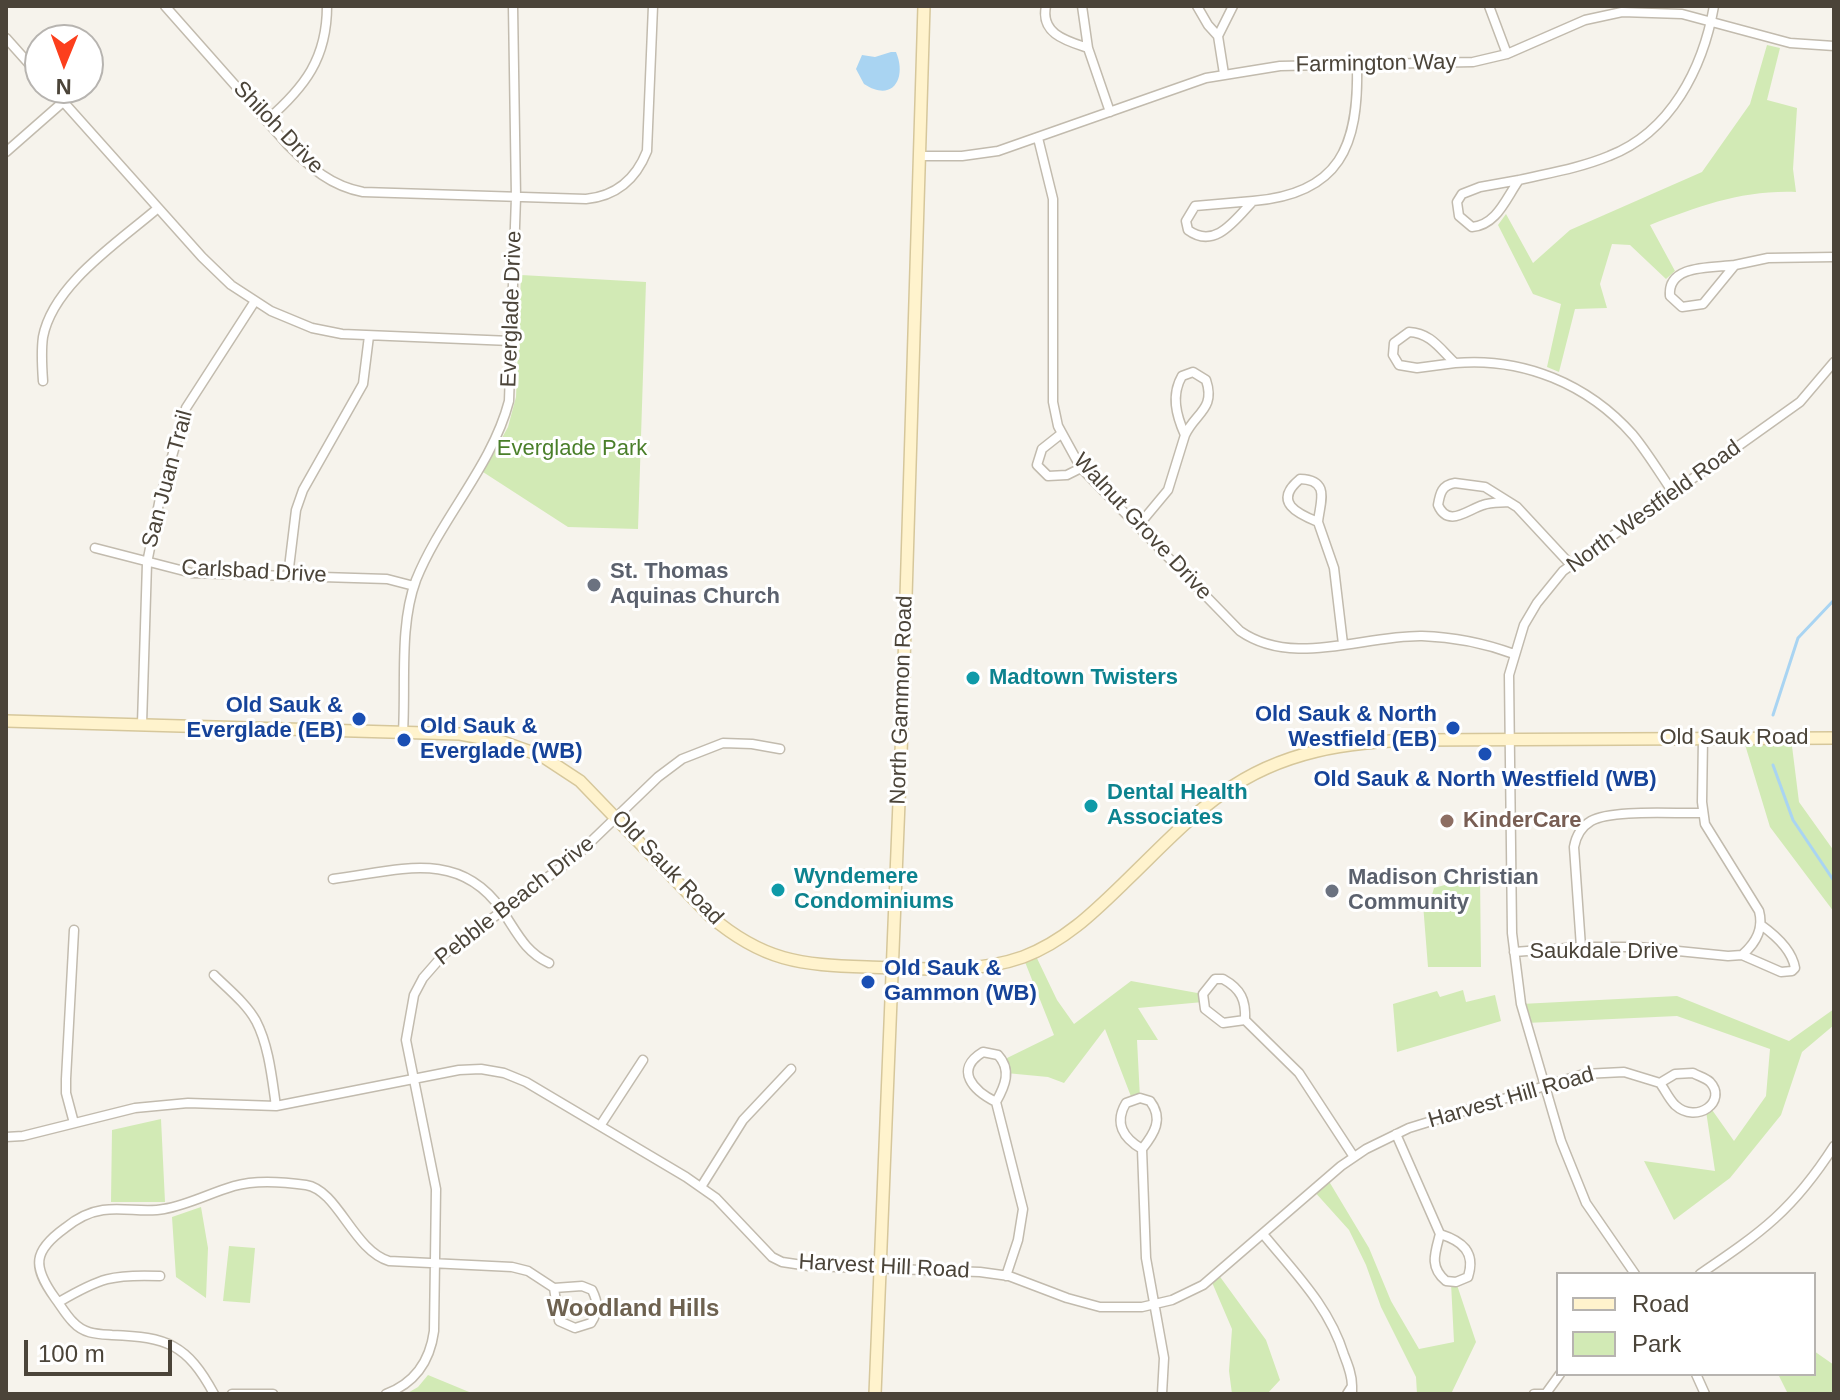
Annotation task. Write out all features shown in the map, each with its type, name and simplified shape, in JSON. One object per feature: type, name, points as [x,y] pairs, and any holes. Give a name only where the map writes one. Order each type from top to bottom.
[{"type":"street","name":"Shiloh Drive","points":[[165,6],[309,166],[346,188],[363,192],[597,198],[622,186],[637,172],[647,151],[653,6]]},
{"type":"street","points":[[267,120],[297,93],[313,69],[324,45],[327,6]]},
{"type":"street","name":"Everglade Drive","points":[[403,732],[406,630],[414,586],[500,428],[509,401],[516,197],[513,6]]},
{"type":"street","name":"North Gammon Road","points":[[875,1394],[903,712],[924,6]]},
{"type":"street","points":[[1046,6],[1044,19],[1052,31],[1059,38],[1088,48]]},
{"type":"street","points":[[1082,6],[1088,48],[1110,112]]},
{"type":"street","points":[[1197,6],[1218,36],[1224,74]]},
{"type":"street","points":[[1218,36],[1233,6]]},
{"type":"street","points":[[1489,6],[1507,54]]},
{"type":"street","points":[[1519,180],[1494,219],[1487,224],[1472,227],[1459,216],[1457,202],[1462,194],[1597,160],[1639,140],[1673,108],[1688,86],[1714,6]]},
{"type":"street","name":"Farmington Way","points":[[919,156],[978,154],[1038,138],[1224,74],[1280,66],[1462,63],[1507,54],[1585,20],[1622,12],[1666,12],[1790,43],[1834,46]]},
{"type":"street","points":[[6,38],[24,58]]},
{"type":"street","points":[[1253,201],[1217,236],[1205,238],[1188,230],[1186,221],[1195,206],[1253,201],[1277,199],[1299,193],[1332,170],[1343,154],[1353,126],[1357,65]]},
{"type":"street","points":[[6,152],[61,104]]},
{"type":"street","points":[[65,104],[220,274],[271,311],[312,328],[369,336],[511,341]]},
{"type":"street","name":"Walnut Grove Drive","points":[[1038,138],[1053,199],[1053,402],[1061,434],[1081,468],[1240,631],[1264,644],[1293,649],[1422,636],[1469,641],[1514,654]]},
{"type":"street","points":[[43,381],[43,337],[55,304],[91,266],[158,208]]},
{"type":"street","points":[[1735,265],[1703,304],[1682,307],[1670,296],[1670,283],[1679,274],[1768,258],[1834,257]]},
{"type":"street","name":"San Juan Trail","points":[[142,724],[147,563],[151,533],[186,408],[255,301]]},
{"type":"street","points":[[1455,363],[1429,336],[1421,332],[1409,332],[1394,343],[1393,355],[1399,365],[1417,368],[1455,363],[1509,364],[1573,386],[1609,412],[1632,434],[1672,491]]},
{"type":"street","points":[[288,576],[296,510],[303,490],[363,384],[369,336]]},
{"type":"street","name":"North Westfield Road","points":[[1634,1272],[1586,1203],[1561,1141],[1521,1004],[1510,914],[1508,686],[1514,654],[1524,625],[1537,603],[1570,564],[1800,402],[1834,362]]},
{"type":"street","points":[[1138,526],[1168,490],[1185,435],[1207,403],[1206,380],[1193,372],[1182,376],[1176,386],[1175,396],[1185,435]]},
{"type":"street","points":[[1061,434],[1042,449],[1037,465],[1048,476],[1058,477],[1081,468]]},
{"type":"street","points":[[1318,522],[1293,511],[1288,504],[1289,494],[1300,479],[1313,481],[1319,486],[1322,500],[1318,522],[1334,568],[1343,644]]},
{"type":"street","points":[[1509,502],[1488,504],[1454,518],[1446,515],[1438,505],[1443,487],[1455,483],[1485,487],[1509,502],[1517,507],[1570,564]]},
{"type":"street","name":"Carlsbad Drive","points":[[95,548],[192,573],[387,579],[414,586]]},
{"type":"street","name":"Old Sauk Road","points":[[6,721],[472,735],[519,747],[562,768],[580,781],[697,903],[749,945],[769,955],[793,961],[951,970],[989,966],[1023,957],[1046,946],[1085,920],[1211,802],[1253,774],[1285,760],[1326,748],[1364,742],[1509,739],[1524,734],[1635,738],[1834,738]]},
{"type":"street","points":[[1703,738],[1702,813],[1710,836],[1759,911],[1761,925],[1756,940],[1742,955],[1781,972],[1792,971],[1795,968],[1793,960],[1786,949],[1761,925]]},
{"type":"street","name":"Pebble Beach Drive","points":[[386,1394],[416,1376],[430,1352],[434,1331],[435,1177],[413,1078],[407,1028],[419,987],[444,954],[575,857],[658,777],[696,752],[723,743],[780,749]]},
{"type":"street","points":[[1581,947],[1574,847],[1583,827],[1592,820],[1613,816],[1702,813]]},
{"type":"street","points":[[333,879],[423,868],[445,868],[472,878],[493,898],[533,956],[549,963]]},
{"type":"street","points":[[74,930],[66,1093],[74,1123]]},
{"type":"street","name":"Saukdale Drive","points":[[1514,952],[1581,947],[1661,948],[1706,955],[1742,955]]},
{"type":"street","points":[[214,975],[256,1022],[265,1048],[276,1106]]},
{"type":"street","points":[[1245,1020],[1223,1023],[1210,1014],[1203,1002],[1203,994],[1210,982],[1223,979],[1240,993],[1244,999],[1245,1020],[1299,1073],[1354,1157]]},
{"type":"street","points":[[996,1102],[980,1094],[970,1083],[970,1066],[983,1052],[998,1055],[1005,1066],[1006,1081],[996,1102],[1023,1209],[1018,1240],[1006,1276]]},
{"type":"street","points":[[600,1126],[643,1060]]},
{"type":"street","name":"Harvest Hill Road","points":[[6,1137],[23,1136],[164,1104],[276,1106],[413,1078],[481,1069],[504,1073],[526,1082],[701,1187],[727,1209],[764,1250],[782,1262],[809,1266],[980,1272],[1006,1276],[1100,1307],[1128,1308],[1172,1300],[1203,1285],[1354,1157],[1396,1134],[1439,1118],[1599,1071],[1624,1072],[1660,1083],[1672,1102],[1691,1114],[1706,1111],[1714,1096],[1710,1082],[1693,1073],[1675,1074],[1660,1083]]},
{"type":"street","points":[[701,1187],[743,1120],[791,1069]]},
{"type":"street","points":[[1142,1149],[1126,1136],[1120,1121],[1126,1103],[1140,1098],[1150,1101],[1157,1116],[1153,1135],[1142,1149],[1145,1248],[1164,1358],[1162,1394]]},
{"type":"street","points":[[1396,1134],[1440,1234],[1434,1260],[1436,1272],[1446,1281],[1463,1280],[1468,1277],[1471,1264],[1468,1251],[1455,1239],[1440,1234]]},
{"type":"street","points":[[1703,1272],[1745,1245],[1786,1211],[1834,1146]]},
{"type":"street","points":[[214,1394],[185,1352],[157,1338],[83,1331],[68,1316],[42,1279],[40,1258],[47,1241],[73,1222],[106,1210],[169,1208],[236,1185],[252,1183],[309,1185],[325,1195],[375,1255],[389,1261],[512,1267],[528,1271],[554,1288],[582,1286],[592,1290],[598,1308],[591,1323],[575,1328],[559,1321],[554,1288]]},
{"type":"street","points":[[1263,1234],[1303,1280],[1329,1317],[1351,1375],[1350,1391]]},
{"type":"street","points":[[59,1302],[108,1276],[160,1276]]},
{"type":"street","points":[[1534,1394],[1547,1393],[1559,1376]]},
{"type":"street","points":[[232,1394],[273,1394]]},
{"type":"green space","points":[[1767,45],[1780,48],[1767,100],[1797,108],[1793,169],[1796,192],[1739,197],[1650,225],[1675,271],[1666,279],[1630,245],[1612,244],[1600,284],[1607,308],[1575,309],[1559,372],[1547,367],[1561,304],[1533,294],[1498,225],[1506,214],[1533,263],[1570,230],[1702,172],[1750,104]]},
{"type":"green space","name":"Everglade Park","points":[[521,275],[646,282],[638,529],[568,527],[483,472],[508,427],[516,397]]},
{"type":"green space","points":[[1743,738],[1791,738],[1799,802],[1834,851],[1834,912],[1770,827]]},
{"type":"green space","points":[[1480,875],[1481,967],[1428,967],[1423,904],[1429,905],[1434,888]]},
{"type":"green space","points":[[1034,952],[1057,1000],[1074,1024],[1131,981],[1203,994],[1203,1002],[1138,1008],[1158,1040],[1137,1040],[1140,1098],[1132,1099],[1105,1029],[1064,1083],[1048,1077],[1006,1073],[1003,1060],[1054,1035],[1023,957]]},
{"type":"green space","points":[[1463,990],[1466,1002],[1495,995],[1501,1021],[1397,1052],[1393,1004],[1437,991],[1440,997]]},
{"type":"green space","points":[[1677,996],[1789,1041],[1834,1009],[1834,1025],[1802,1052],[1781,1115],[1730,1178],[1674,1220],[1644,1161],[1715,1171],[1706,1111],[1710,1107],[1734,1141],[1766,1096],[1770,1049],[1677,1016],[1526,1023],[1521,1004]]},
{"type":"green space","points":[[161,1119],[165,1202],[111,1202],[112,1130]]},
{"type":"green space","points":[[1327,1178],[1369,1248],[1391,1301],[1419,1349],[1454,1342],[1451,1283],[1456,1282],[1476,1342],[1451,1394],[1417,1394],[1416,1377],[1381,1307],[1349,1230],[1313,1190]]},
{"type":"green space","points":[[201,1207],[208,1248],[206,1298],[176,1277],[172,1217]]},
{"type":"green space","points":[[229,1246],[255,1248],[250,1303],[223,1301]]},
{"type":"green space","points":[[1218,1274],[1266,1340],[1280,1380],[1267,1394],[1232,1394],[1229,1371],[1232,1329],[1211,1280]]},
{"type":"green space","points":[[1816,1352],[1834,1365],[1834,1394],[1788,1394],[1779,1376],[1816,1376]]},
{"type":"green space","points":[[428,1375],[474,1394],[406,1394],[418,1387]]},
{"type":"water","points":[[896,52],[899,62],[900,71],[895,85],[883,91],[864,84],[856,69],[862,55],[875,57]]},
{"type":"waterway","points":[[1773,715],[1798,638],[1834,600]]},
{"type":"waterway","points":[[1773,765],[1793,820],[1834,881]]},
{"type":"place","name":"St. Thomas Aquinas Church","points":[[594,585]]},
{"type":"place","name":"Madtown Twisters","points":[[973,678]]},
{"type":"place","name":"Old Sauk & Everglade (EB)","points":[[359,719]]},
{"type":"place","name":"Old Sauk & North Westfield (EB)","points":[[1453,728]]},
{"type":"place","name":"Old Sauk & Everglade (WB)","points":[[404,740]]},
{"type":"place","name":"Old Sauk & North Westfield (WB)","points":[[1485,754]]},
{"type":"place","name":"Dental Health Associates","points":[[1091,806]]},
{"type":"place","name":"KinderCare","points":[[1447,821]]},
{"type":"place","name":"Wyndemere Condominiums","points":[[778,890]]},
{"type":"place","name":"Madison Christian Community","points":[[1332,891]]},
{"type":"place","name":"Old Sauk & Gammon (WB)","points":[[868,982]]},
{"type":"district","name":"Woodland Hills","points":[[633,1309]]}]
